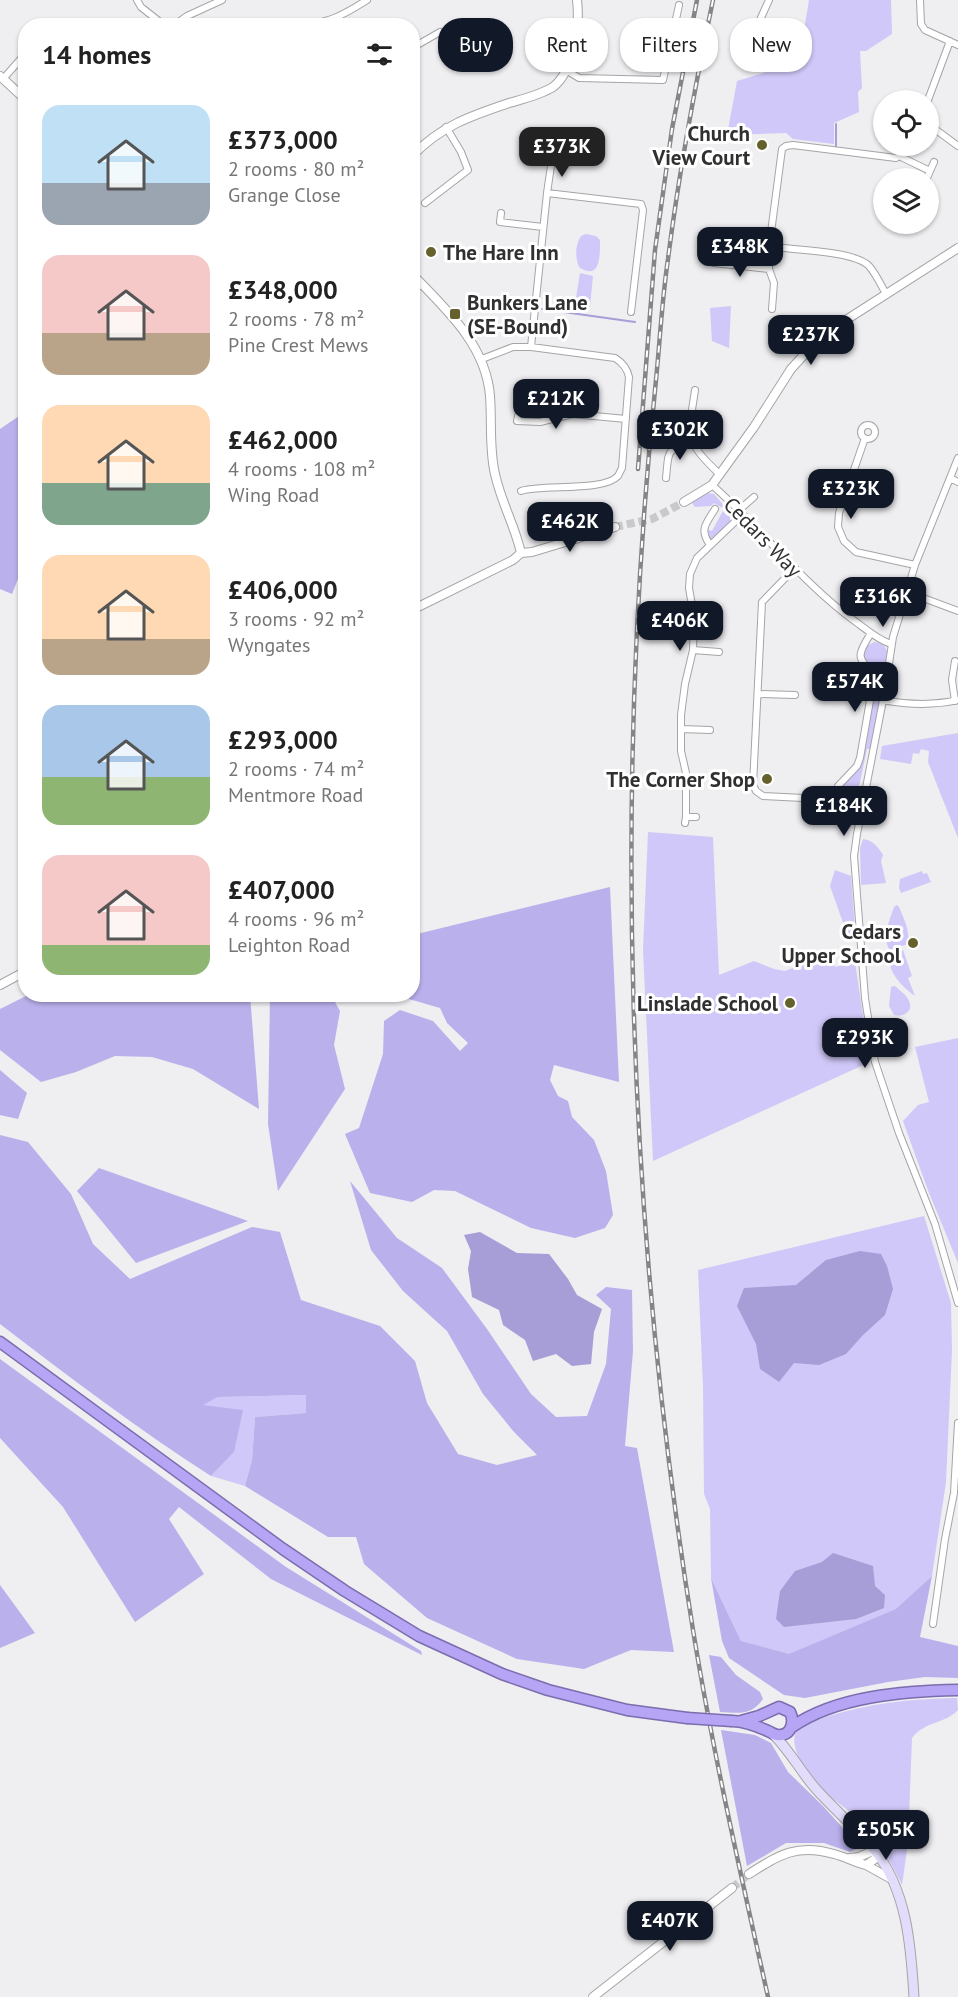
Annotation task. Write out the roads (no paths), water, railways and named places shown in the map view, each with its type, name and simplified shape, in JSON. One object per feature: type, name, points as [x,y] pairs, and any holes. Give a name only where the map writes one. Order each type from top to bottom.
[{"type":"highway","points":[[0,1342],[283,1549],[345,1591],[419,1636],[502,1674],[548,1690],[627,1710],[687,1718],[736,1721],[783,1735],[815,1712]]},
{"type":"highway","points":[[736,1721],[767,1713],[775,1707],[815,1712],[870,1699],[958,1690]]},
{"type":"highway","points":[[786,1709],[792,1717],[791,1728]]},
{"type":"highway","points":[[767,1713],[765,1722],[771,1733]]},
{"type":"main road","points":[[791,1728],[791,1753]]},
{"type":"main road","points":[[771,1733],[791,1753],[816,1790],[846,1817],[876,1852],[893,1880],[902,1905],[907,1932],[914,1997]]},
{"type":"street","points":[[136,0],[155,18]]},
{"type":"street","points":[[183,18],[222,0]]},
{"type":"street","points":[[334,18],[367,0]]},
{"type":"street","points":[[577,0],[577,18]]},
{"type":"street","points":[[761,18],[769,0]]},
{"type":"street","points":[[920,0],[921,24],[925,30],[958,45]]},
{"type":"street","points":[[569,72],[579,78],[663,80],[679,5]]},
{"type":"street","points":[[420,45],[431,41],[438,34]]},
{"type":"street","points":[[932,90],[950,41]]},
{"type":"street","points":[[18,60],[1,77],[18,93]]},
{"type":"street","points":[[420,149],[446,127],[542,92],[560,80],[565,72]]},
{"type":"street","points":[[425,203],[468,170],[461,152],[446,127]]},
{"type":"street","points":[[939,132],[958,146]]},
{"type":"street","points":[[772,309],[774,283],[769,269],[782,149],[786,146],[873,155]]},
{"type":"street","points":[[878,156],[896,158],[899,156],[924,168]]},
{"type":"street","points":[[531,347],[552,159]]},
{"type":"street","points":[[931,168],[934,162]]},
{"type":"street","points":[[426,192],[431,199]]},
{"type":"street","points":[[547,194],[641,204],[631,312]]},
{"type":"street","points":[[501,213],[500,222],[543,227]]},
{"type":"street","points":[[771,245],[844,255],[861,260],[869,266],[886,294]]},
{"type":"street","points":[[684,502],[712,485],[791,369],[813,345],[832,329],[958,248]]},
{"type":"street","points":[[714,262],[769,269]]},
{"type":"street","points":[[422,284],[465,332],[482,358],[490,393],[491,448],[495,474],[521,553]]},
{"type":"street","points":[[482,358],[513,347],[531,347],[615,358],[627,370],[629,377],[622,468],[618,476],[608,482],[585,487],[552,486],[521,491]]},
{"type":"street","points":[[695,390],[691,422],[693,443],[699,453],[719,474]]},
{"type":"street","points":[[519,412],[517,421],[532,423],[573,414],[626,419]]},
{"type":"street","points":[[865,438],[839,513],[838,527],[844,541],[856,552],[915,565]]},
{"type":"street","points":[[666,478],[671,449],[693,443]]},
{"type":"street","points":[[958,458],[904,595],[891,644],[891,656],[854,856],[866,998],[875,1062],[946,1257],[958,1303]]},
{"type":"street","points":[[950,478],[958,482]]},
{"type":"street","name":"Cedars Way","points":[[712,485],[834,607],[891,644]]},
{"type":"street","points":[[696,817],[686,820],[686,772],[681,751],[685,684],[693,650],[694,617],[689,588],[690,574],[697,558],[754,497]]},
{"type":"street","points":[[710,545],[703,535],[703,529],[715,509]]},
{"type":"street","points":[[420,606],[513,560],[521,553],[532,552],[615,527]]},
{"type":"street","points":[[795,569],[762,602],[753,785],[756,791],[763,796],[864,801]]},
{"type":"street","points":[[926,599],[958,611]]},
{"type":"street","points":[[835,800],[838,786],[857,766],[860,758],[873,682],[860,659],[860,650],[871,633]]},
{"type":"street","points":[[693,650],[718,652]]},
{"type":"street","points":[[883,700],[921,705],[956,700],[952,680],[955,661]]},
{"type":"street","points":[[758,694],[795,695]]},
{"type":"street","points":[[681,729],[710,730]]},
{"type":"street","points":[[0,985],[18,975]]},
{"type":"street","points":[[933,1624],[954,1493],[958,1423]]},
{"type":"street","points":[[749,1874],[777,1856],[790,1851],[815,1850],[848,1858],[893,1880]]},
{"type":"street","points":[[848,1858],[876,1852],[875,1859],[866,1865]]},
{"type":"street","points":[[593,1997],[732,1888]]},
{"type":"waterway","points":[[836,124],[836,147]]},
{"type":"waterway","points":[[542,309],[635,322]]},
{"type":"tunnel","points":[[615,527],[652,519],[684,502]]},
{"type":"tunnel","points":[[732,1888],[749,1874]]},
{"type":"railway","points":[[638,469],[655,250],[672,129],[697,0]]},
{"type":"railway","points":[[713,0],[688,129],[666,274],[643,536],[634,692],[631,849],[634,1006],[641,1163],[653,1319],[671,1475],[693,1630],[709,1722],[768,1997]]},
{"type":"place","name":"Church View Court","points":[[762,145]]},
{"type":"place","name":"The Hare Inn","points":[[431,252]]},
{"type":"place","name":"Bunkers Lane (SE-Bound)","points":[[455,314]]},
{"type":"place","name":"The Corner Shop","points":[[767,779]]},
{"type":"place","name":"Cedars Upper School","points":[[913,943]]},
{"type":"place","name":"Linslade School","points":[[790,1003]]}]
